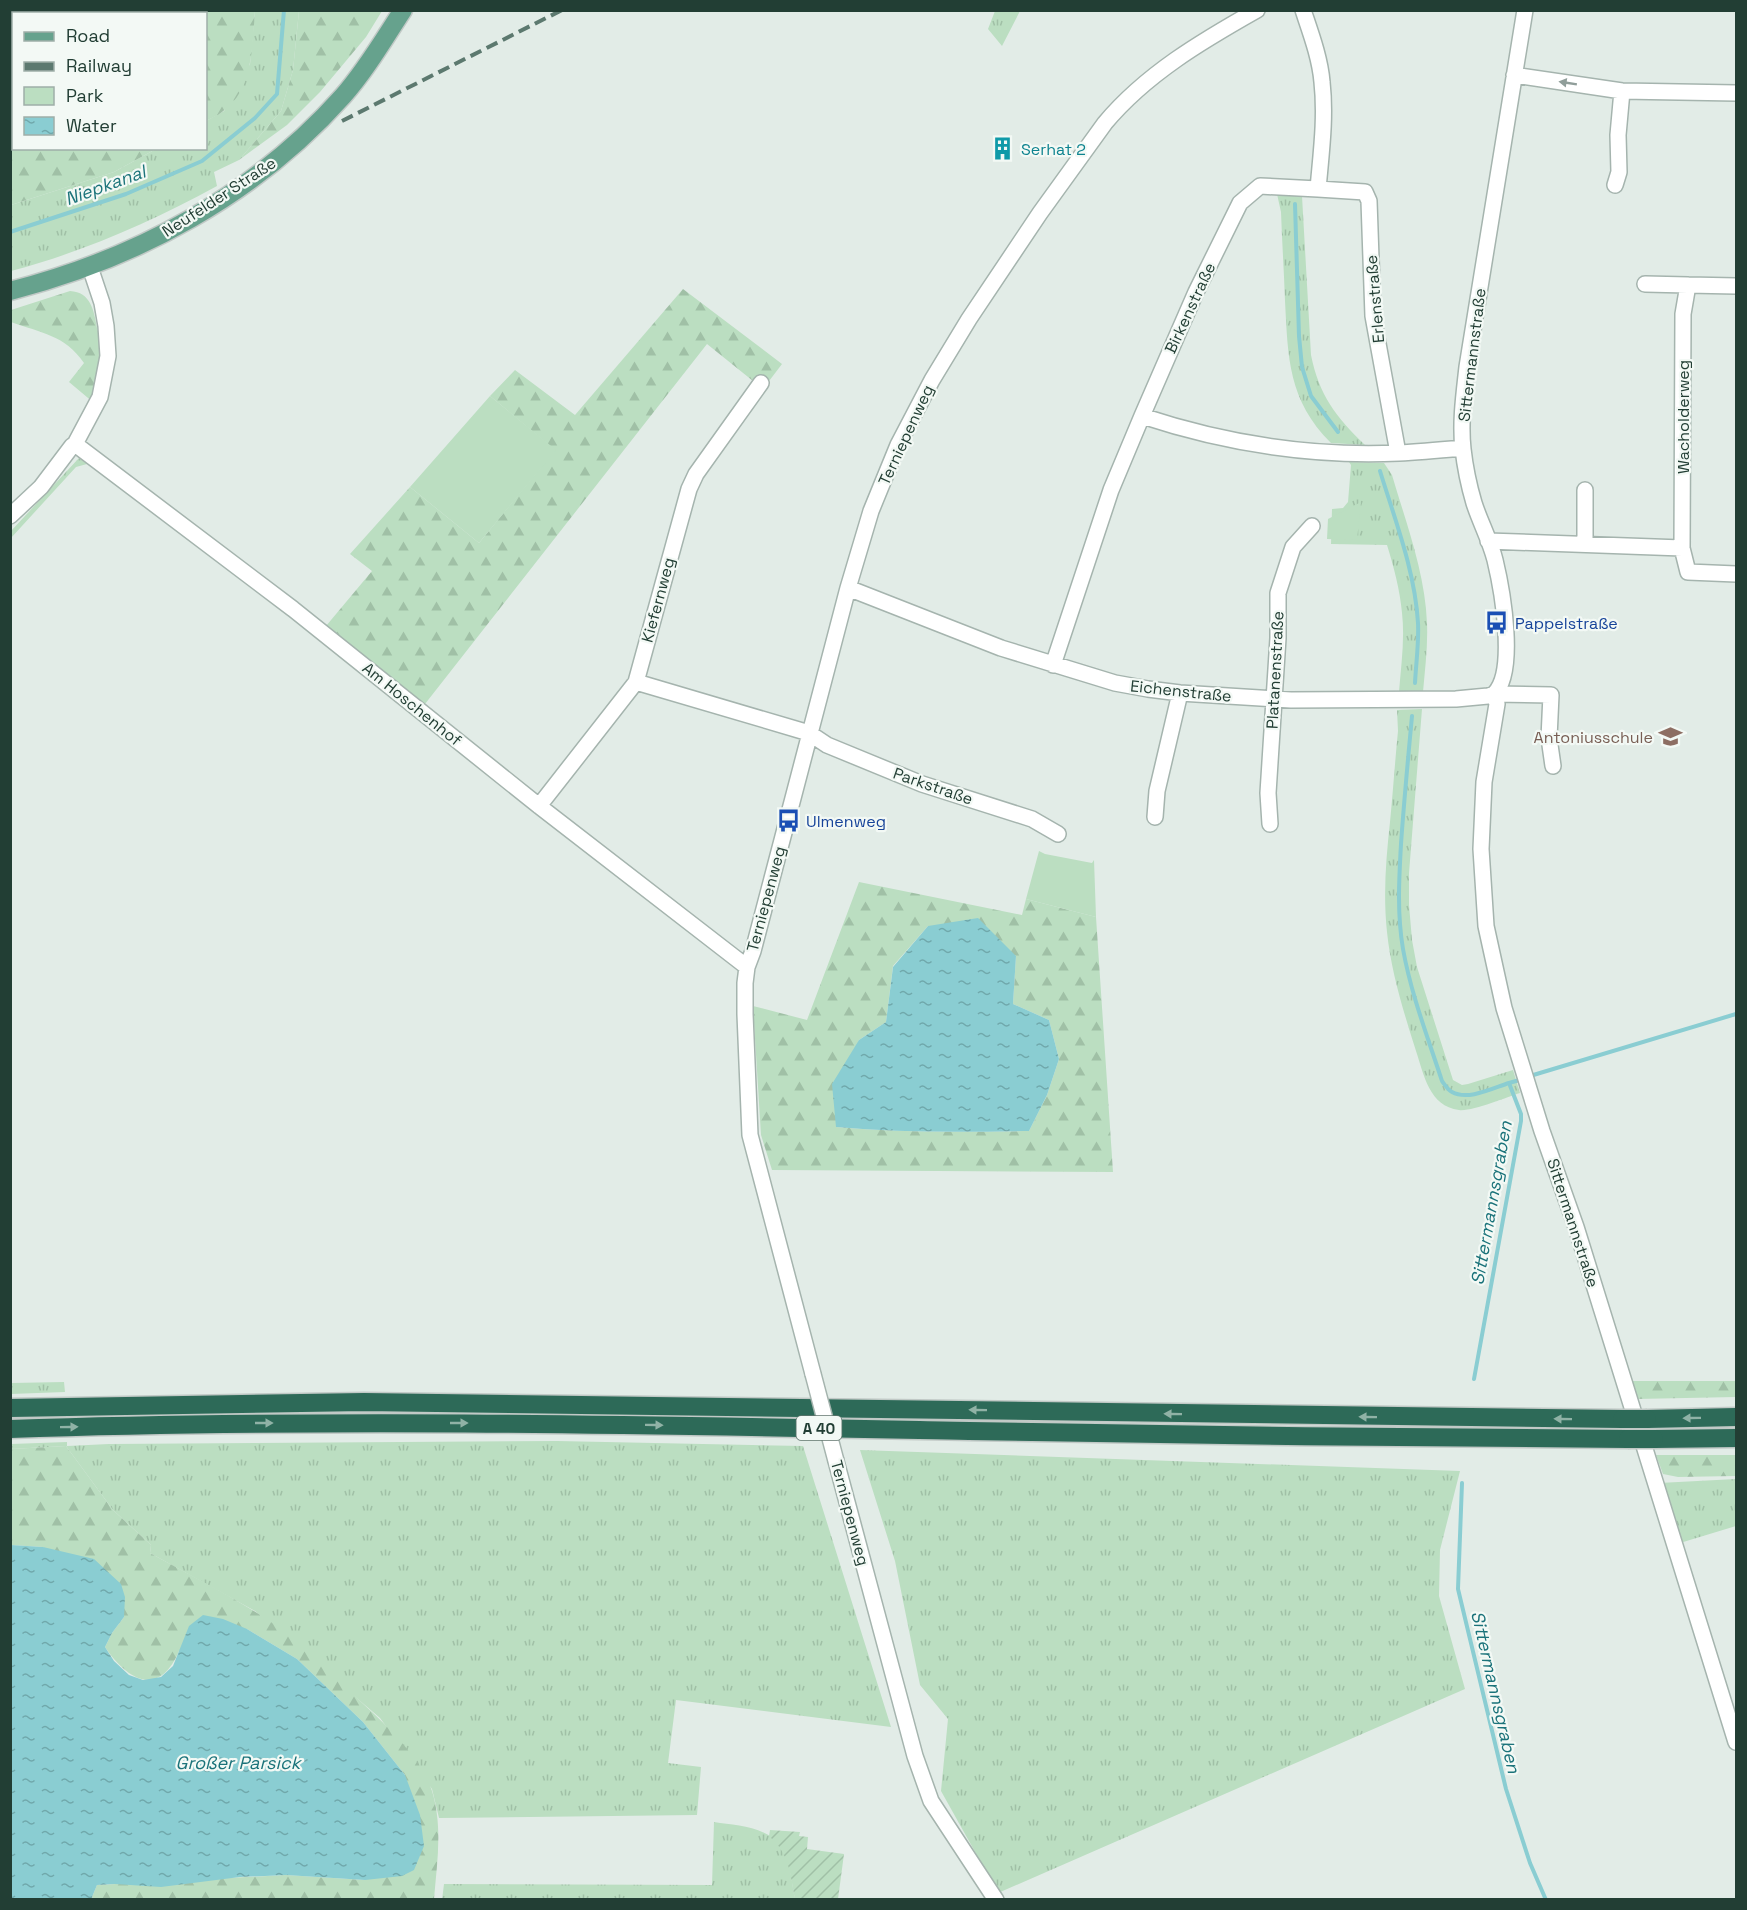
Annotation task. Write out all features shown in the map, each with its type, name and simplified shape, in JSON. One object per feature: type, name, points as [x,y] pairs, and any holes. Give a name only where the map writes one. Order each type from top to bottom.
[{"type":"highway","name":"A 40","points":[[10,1408],[364,1402],[1622,1419],[1737,1417]]},
{"type":"highway","name":"A 40","points":[[10,1429],[208,1423],[548,1423],[1253,1437],[1737,1438]]},
{"type":"main road","name":"Neufelder Straße","points":[[10,291],[90,267],[154,239],[259,175],[297,144],[343,96],[403,10]]},
{"type":"street","name":"Terniepenweg","points":[[996,1899],[931,1801],[915,1756],[836,1461],[750,1135],[745,1014],[747,968],[848,588],[871,512],[898,445],[932,380],[969,319],[1040,213],[1105,123],[1144,83],[1204,40],[1257,10]]},
{"type":"street","points":[[1303,10],[1322,81],[1324,116],[1318,189]]},
{"type":"street","name":"Sittermannstraße","points":[[1525,10],[1467,367],[1462,424],[1462,448],[1474,503],[1494,557],[1503,601],[1506,648],[1504,677],[1494,694],[1497,704],[1484,782],[1481,849],[1483,903],[1504,1008],[1576,1227],[1737,1742]]},
{"type":"street","points":[[1514,75],[1622,91],[1737,93]]},
{"type":"street","points":[[1616,184],[1619,172],[1618,135],[1622,91]]},
{"type":"street","name":"Birkenstraße","points":[[1053,665],[1112,490],[1196,292],[1240,203],[1260,186],[1318,189]]},
{"type":"street","name":"Erlenstraße","points":[[1318,189],[1365,192],[1369,201],[1373,316],[1398,453]]},
{"type":"street","points":[[10,516],[41,487],[75,444],[100,397],[108,356],[106,326],[102,303],[90,267]]},
{"type":"street","points":[[1646,284],[1737,286]]},
{"type":"street","name":"Wacholderweg","points":[[1682,548],[1683,314],[1688,285]]},
{"type":"street","name":"Kiefernweg","points":[[539,806],[636,682],[689,489],[696,474],[760,383]]},
{"type":"street","points":[[1142,416],[1232,440],[1300,451],[1398,453],[1462,448]]},
{"type":"street","name":"Am Hoschenhof","points":[[75,444],[293,609],[539,806],[747,968]]},
{"type":"street","points":[[1585,490],[1585,544]]},
{"type":"street","name":"Platanenstraße","points":[[1270,824],[1268,793],[1278,638],[1278,593],[1293,547],[1312,526]]},
{"type":"street","points":[[1488,541],[1682,548],[1688,572],[1737,574]]},
{"type":"street","name":"Eichenstraße","points":[[848,588],[1001,648],[1115,683],[1180,693],[1274,700],[1456,699],[1494,694]]},
{"type":"street","points":[[636,682],[809,733]]},
{"type":"street","points":[[1155,817],[1157,791],[1180,693]]},
{"type":"street","points":[[1494,694],[1551,695],[1549,738],[1553,766]]},
{"type":"street","name":"Parkstraße","points":[[809,733],[827,745],[922,784],[1032,819],[1058,834]]},
{"type":"green space","points":[[255,11],[299,11],[293,70],[281,111],[239,160],[214,172],[217,186],[116,235],[64,255],[11,271],[11,205],[114,172],[154,150],[207,150],[207,120],[224,111],[250,64]]},
{"type":"green space","points":[[255,11],[252,52],[246,79],[232,103],[207,120],[207,12],[132,12]]},
{"type":"green space","points":[[299,11],[382,11],[366,37],[320,92],[287,125],[239,160],[281,111],[293,70]]},
{"type":"green space","points":[[995,11],[1020,11],[1002,46],[988,29]]},
{"type":"green space","points":[[12,105],[12,150],[154,150],[114,172],[11,205],[10,106]]},
{"type":"green space","points":[[1277,194],[1302,196],[1311,355],[1314,369],[1324,394],[1337,415],[1365,445],[1331,443],[1306,411],[1298,394],[1287,341],[1281,212]]},
{"type":"green space","points":[[683,289],[782,364],[763,389],[707,344],[425,704],[326,626],[372,571],[350,554],[410,487],[479,543],[555,450],[490,396],[515,370],[575,415]]},
{"type":"green space","points":[[70,291],[77,292],[87,299],[100,337],[101,360],[94,403],[69,382],[84,363],[69,346],[52,336],[11,322],[11,310]]},
{"type":"green space","points":[[490,396],[556,450],[479,543],[410,487]]},
{"type":"green space","points":[[79,458],[87,464],[76,467],[11,538],[11,531]]},
{"type":"green space","points":[[1349,462],[1384,463],[1392,475],[1423,585],[1427,640],[1423,692],[1399,692],[1403,623],[1398,587],[1387,545],[1331,544],[1332,509],[1343,508],[1348,502],[1351,465]]},
{"type":"green space","points":[[1361,502],[1357,540],[1327,539],[1328,519]]},
{"type":"green space","points":[[1422,709],[1409,873],[1409,905],[1417,967],[1453,1080],[1462,1085],[1468,1084],[1513,1070],[1520,1093],[1465,1110],[1449,1107],[1441,1102],[1434,1096],[1425,1079],[1398,992],[1387,932],[1385,904],[1387,849],[1398,731],[1397,710]]},
{"type":"green space","points":[[1039,851],[1092,863],[1094,860],[1096,917],[1026,899]]},
{"type":"green space","points":[[859,882],[1022,915],[1026,899],[1096,917],[1113,1172],[772,1170],[761,1135],[753,1006],[807,1020]],"holes":[[[928,926],[1016,956],[1013,1004],[1049,1020],[1059,1059],[1047,1095],[1029,1131],[956,1132],[836,1127],[859,1040],[886,1022],[893,966]]]},
{"type":"green space","points":[[1630,1381],[1736,1381],[1736,1397],[1636,1399]]},
{"type":"green space","points":[[64,1382],[65,1392],[11,1394],[11,1383]]},
{"type":"green space","points":[[557,1441],[803,1446],[891,1727],[676,1700],[668,1763],[701,1767],[697,1815],[439,1818],[432,1789],[380,1718],[255,1611],[150,1553],[151,1545],[113,1510],[66,1446],[11,1449],[11,1444],[67,1442],[67,1446]]},
{"type":"green space","points":[[66,1446],[113,1510],[151,1545],[150,1553],[234,1599],[295,1639],[325,1665],[411,1753],[427,1779],[435,1804],[438,1845],[434,1899],[93,1899],[97,1885],[286,1875],[365,1880],[405,1775],[363,1722],[297,1659],[247,1629],[179,1651],[171,1666],[162,1675],[153,1679],[133,1676],[123,1669],[105,1647],[124,1617],[43,1547],[11,1545],[11,1449]]},
{"type":"green space","points":[[860,1450],[1460,1471],[1440,1550],[1439,1596],[1465,1689],[998,1893],[941,1791],[948,1719],[920,1685],[895,1561]]},
{"type":"green space","points":[[1656,1455],[1736,1455],[1736,1476],[1678,1477],[1663,1474]]},
{"type":"green space","points":[[1736,1479],[1736,1526],[1680,1543],[1659,1483]]},
{"type":"green space","points":[[714,1822],[744,1826],[772,1837],[785,1853],[795,1899],[442,1900],[444,1884],[712,1885]]},
{"type":"green space","points":[[770,1830],[800,1832],[799,1836],[808,1837],[807,1849],[844,1854],[838,1899],[795,1899],[788,1865],[781,1850],[769,1836]]},
{"type":"water","points":[[11,10],[133,10],[132,12],[12,12],[11,106]]},
{"type":"water","points":[[978,918],[1016,956],[1013,1004],[1049,1020],[1059,1059],[1047,1095],[1029,1131],[956,1132],[836,1127],[832,1084],[859,1040],[886,1022],[893,967],[928,926]]},
{"type":"water","name":"Großer Parsick","points":[[11,1545],[43,1547],[94,1559],[121,1584],[125,1597],[124,1617],[105,1647],[114,1661],[129,1675],[143,1680],[161,1677],[173,1666],[189,1626],[203,1615],[223,1619],[247,1629],[297,1659],[363,1722],[405,1775],[420,1815],[424,1846],[414,1870],[402,1876],[365,1880],[286,1875],[240,1877],[161,1887],[97,1885],[93,1899],[11,1899]]},
{"type":"waterway","name":"Niepkanal","points":[[10,232],[126,194],[202,161],[255,118],[277,94],[284,10]]},
{"type":"waterway","name":"Sittermannsgraben","points":[[1295,204],[1302,367],[1311,396],[1338,432]]},
{"type":"waterway","name":"Sittermannsgraben","points":[[1380,471],[1404,546],[1413,584],[1418,623],[1415,683]]},
{"type":"waterway","name":"Sittermannsgraben","points":[[1412,716],[1399,896],[1401,936],[1410,983],[1442,1081],[1447,1087],[1452,1092],[1465,1095],[1480,1093],[1509,1083],[1521,1114],[1474,1379]]},
{"type":"waterway","points":[[1530,1076],[1736,1014]]},
{"type":"waterway","points":[[1509,1083],[1523,1079]]},
{"type":"waterway","name":"Sittermannsgraben","points":[[1462,1483],[1458,1589],[1506,1789],[1530,1863],[1546,1900]]},
{"type":"railway","points":[[342,121],[562,10]]},
{"type":"place","name":"Serhat 2","points":[[1003,149]]},
{"type":"place","name":"Pappelstraße","points":[[1497,623]]},
{"type":"place","name":"Antoniusschule","points":[[1671,737]]},
{"type":"place","name":"Ulmenweg","points":[[788,821]]}]
